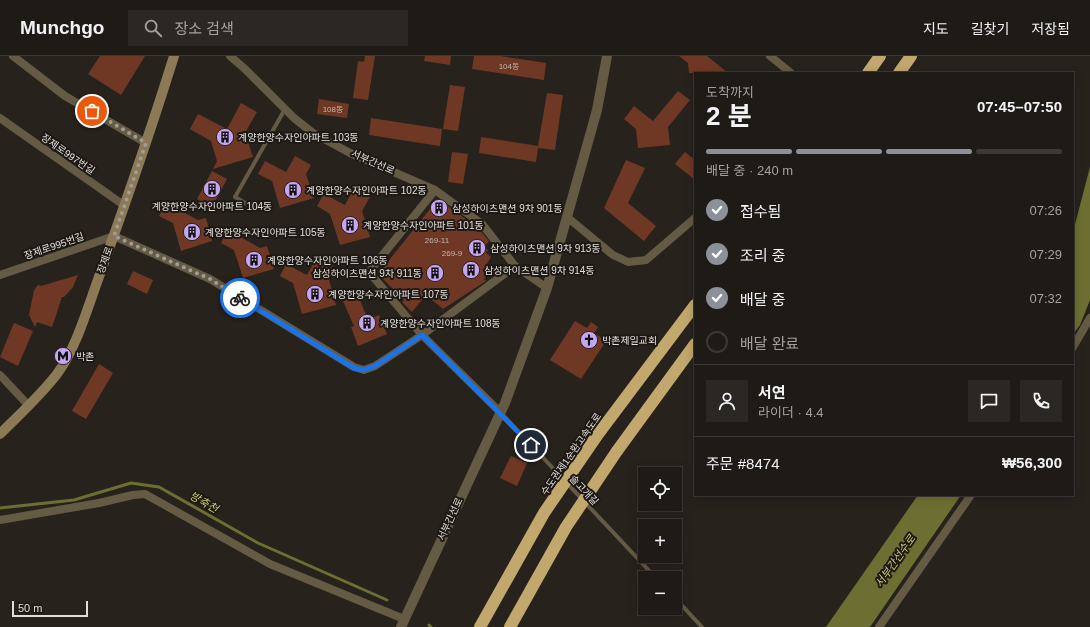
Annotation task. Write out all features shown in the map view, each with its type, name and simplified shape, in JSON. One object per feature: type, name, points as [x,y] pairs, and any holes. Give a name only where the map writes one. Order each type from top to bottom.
[{"type":"highway","points":[[869,72],[880,56]]},
{"type":"highway","points":[[900,72],[911,56]]},
{"type":"highway","name":"수도권제1순환고속도로","points":[[480,627],[544,514],[596,437],[694,306]]},
{"type":"highway","points":[[510,627],[566,527],[617,451],[694,345]]},
{"type":"main road","name":"장제로","points":[[0,434],[29,406],[56,374],[66,359],[85,316],[125,206],[174,56]]},
{"type":"street","points":[[13,56],[65,96],[146,143]]},
{"type":"street","name":"서부간선로","points":[[230,56],[285,109],[313,133],[350,153],[435,190],[482,224],[515,266],[547,288]]},
{"type":"street","name":"서부간선로","points":[[402,623],[500,412],[547,288],[597,110],[607,56]]},
{"type":"street","points":[[770,56],[790,72]]},
{"type":"street","name":"장제로997번길","points":[[0,118],[125,206]]},
{"type":"street","points":[[435,190],[369,272],[422,335],[500,412]]},
{"type":"street","points":[[567,217],[613,255],[628,262],[646,260],[694,219]]},
{"type":"street","points":[[114,236],[210,279],[354,368],[364,370],[375,366],[422,335],[515,266]]},
{"type":"street","name":"장제로995번길","points":[[0,275],[114,236]]},
{"type":"street","points":[[1074,345],[1090,318]]},
{"type":"street","points":[[0,374],[29,406]]},
{"type":"street","points":[[0,520],[145,494],[270,564],[402,623]]},
{"type":"street","points":[[879,627],[970,496]]},
{"type":"lane","points":[[252,207],[235,197],[285,109]]},
{"type":"lane","name":"솔고개길","points":[[500,412],[649,571]]},
{"type":"lane","points":[[682,606],[702,627]]},
{"type":"water","points":[[1090,167],[1090,300],[1080,325],[1074,333],[1074,228]]},
{"type":"water","name":"서부간선수로","points":[[917,496],[960,496],[870,627],[826,627]]},
{"type":"building","points":[[100,56],[145,56],[121,95],[88,74]]},
{"type":"building","points":[[365,56],[375,56],[368,100],[353,98],[358,61],[364,62]]},
{"type":"building","points":[[425,56],[451,56],[450,65],[424,61]]},
{"type":"building","points":[[474,56],[500,56],[546,63],[544,80],[472,69]]},
{"type":"building","points":[[679,56],[707,56],[727,72],[689,73],[688,63]]},
{"type":"building","points":[[450,85],[465,87],[458,131],[443,129]]},
{"type":"building","points":[[678,91],[690,100],[668,127],[670,145],[638,148],[636,129],[624,119],[634,106],[653,121]]},
{"type":"building","points":[[547,93],[563,95],[555,150],[538,148],[536,162],[479,153],[481,137],[538,146]]},
{"type":"building","points":[[319,99],[349,104],[347,118],[317,114]]},
{"type":"building","name":"계양한양수자인아파트 103동","points":[[241,103],[257,112],[245,133],[253,157],[213,169],[217,161],[211,141],[190,129],[198,114],[227,129]]},
{"type":"building","points":[[371,118],[442,129],[440,146],[369,135]]},
{"type":"building","points":[[452,152],[468,154],[463,184],[448,182]]},
{"type":"building","points":[[685,152],[694,159],[694,179],[675,164]]},
{"type":"building","name":"계양한양수자인아파트 102동","points":[[295,156],[311,165],[306,174],[314,198],[280,208],[272,181],[258,174],[265,161],[286,172]]},
{"type":"building","points":[[626,160],[645,168],[628,203],[656,226],[644,241],[604,208]]},
{"type":"building","name":"계양한양수자인아파트 104동","points":[[212,171],[227,179],[212,207],[197,199]]},
{"type":"building","name":"계양한양수자인아파트 101동","points":[[354,188],[370,197],[362,211],[370,237],[340,245],[330,214],[317,206],[324,194],[345,205]]},
{"type":"building","points":[[438,199],[478,228],[489,241],[484,247],[488,250],[486,253],[491,257],[483,270],[488,274],[484,279],[486,281],[443,309],[426,295],[412,312],[402,302],[404,300],[378,274]]},
{"type":"building","name":"계양한양수자인아파트 105동","points":[[166,203],[198,220],[206,218],[212,241],[181,251],[173,223],[159,216]]},
{"type":"building","name":"계양한양수자인아파트 106동","points":[[228,230],[260,248],[267,246],[274,269],[243,278],[234,250],[221,243]]},
{"type":"building","name":"계양한양수자인아파트 107동","points":[[317,257],[333,265],[328,276],[336,305],[302,314],[293,283],[280,276],[286,264],[307,275]]},
{"type":"building","points":[[133,271],[153,280],[147,294],[127,284]]},
{"type":"building","points":[[78,275],[73,287],[64,297],[62,297],[52,327],[37,322],[35,327],[29,315],[34,290],[38,285],[41,286]]},
{"type":"building","name":"계양한양수자인아파트 108동","points":[[358,295],[368,320],[379,315],[387,334],[358,346],[351,327],[354,326],[343,301]]},
{"type":"building","points":[[575,321],[587,328],[591,322],[598,327],[594,333],[606,341],[581,379],[550,360]]},
{"type":"building","points":[[14,323],[33,331],[18,366],[0,357]]},
{"type":"building","points":[[99,364],[113,373],[86,419],[72,411]]},
{"type":"building","points":[[511,456],[527,463],[517,486],[500,478]]},
{"type":"waterway","name":"방축천","points":[[0,508],[74,500],[131,483],[159,487],[258,543],[387,600]]},
{"type":"way so far","points":[[92,111],[146,143],[114,236],[210,279],[240,298]]},
{"type":"place","name":"계양한양수자인아파트 103동","points":[[225,137]]},
{"type":"place","name":"계양한양수자인아파트 104동","points":[[212,189]]},
{"type":"place","name":"계양한양수자인아파트 102동","points":[[293,190]]},
{"type":"place","name":"삼성하이츠맨션 9차 901동","points":[[439,208]]},
{"type":"place","name":"계양한양수자인아파트 101동","points":[[350,225]]},
{"type":"place","name":"계양한양수자인아파트 105동","points":[[192,232]]},
{"type":"place","name":"삼성하이츠맨션 9차 913동","points":[[477,248]]},
{"type":"place","name":"계양한양수자인아파트 106동","points":[[254,260]]},
{"type":"place","name":"삼성하이츠맨션 9차 914동","points":[[471,270]]},
{"type":"place","name":"삼성하이츠맨션 9차 911동","points":[[435,273]]},
{"type":"place","name":"계양한양수자인아파트 107동","points":[[315,294]]},
{"type":"place","name":"계양한양수자인아파트 108동","points":[[367,323]]},
{"type":"place","name":"박촌제일교회","points":[[589,340]]},
{"type":"place","name":"박촌","points":[[63,356]]},
{"type":"route","points":[[240,298],[354,368],[364,370],[375,366],[422,335],[500,412],[531,445]]}]
